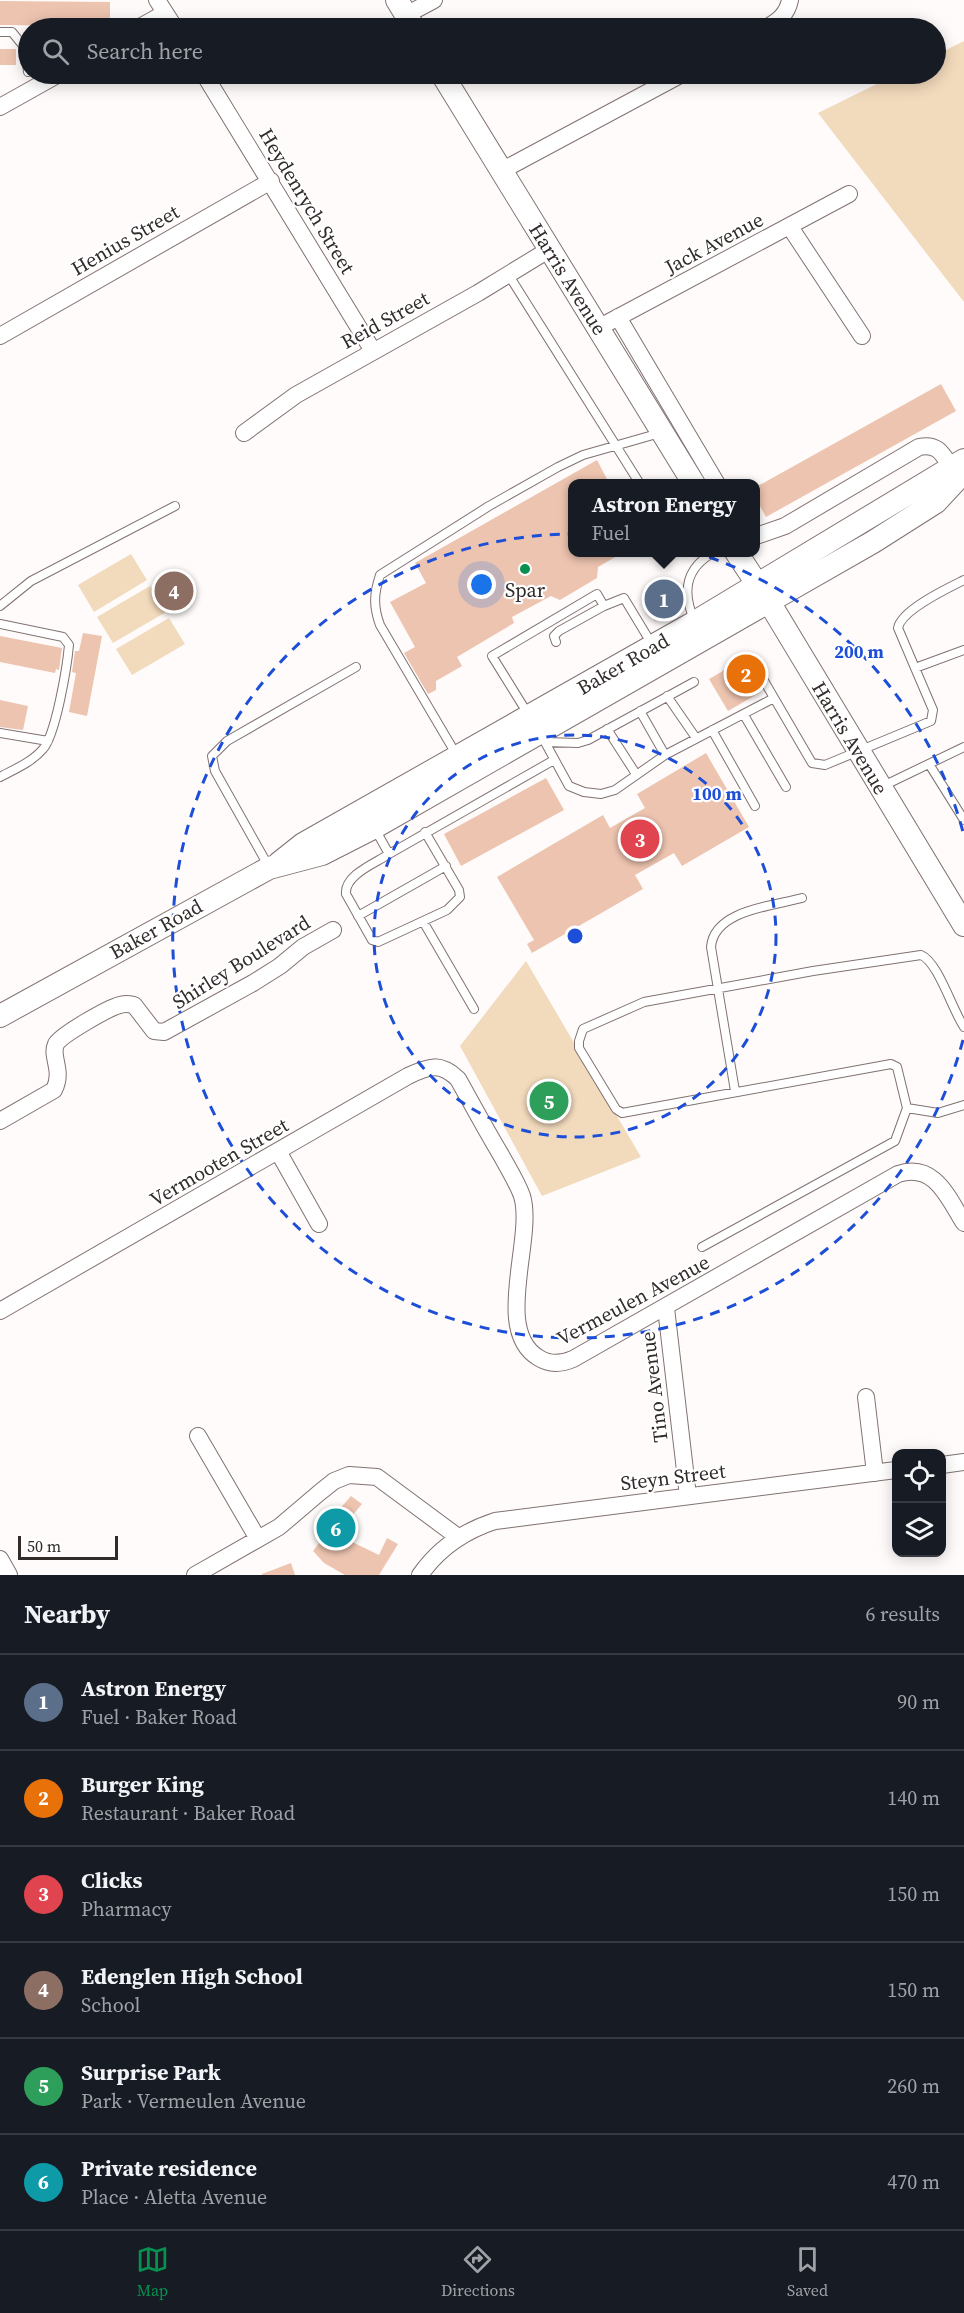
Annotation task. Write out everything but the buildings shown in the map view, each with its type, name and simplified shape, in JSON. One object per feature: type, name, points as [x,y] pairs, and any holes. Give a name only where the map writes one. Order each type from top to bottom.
[{"type":"main road","name":"Harris Avenue","points":[[448,84],[691,479]]},
{"type":"main road","name":"Baker Road","points":[[0,1016],[274,865],[303,844],[370,819],[538,731],[763,594],[960,466]]},
{"type":"main road","name":"Harris Avenue","points":[[739,557],[879,787],[962,916]]},
{"type":"main road","name":"Baker Road","points":[[370,819],[458,757],[538,731],[653,646],[695,622],[763,594]]},
{"type":"main road","name":"Baker Road","points":[[0,1029],[16,1019],[34,998]]},
{"type":"street","points":[[406,15],[434,0]]},
{"type":"street","points":[[781,18],[788,9],[790,0]]},
{"type":"street","points":[[149,18],[161,7]]},
{"type":"street","points":[[0,107],[25,84]]},
{"type":"street","name":"Heydenrych Street","points":[[210,84],[272,181],[373,351]]},
{"type":"street","points":[[501,171],[663,84]]},
{"type":"street","name":"Henius Street","points":[[0,336],[272,181]]},
{"type":"street","name":"Jack Avenue","points":[[598,328],[849,194]]},
{"type":"street","points":[[790,227],[862,336]]},
{"type":"street","name":"Reid Street","points":[[244,433],[296,395],[549,249]]},
{"type":"street","points":[[618,317],[715,479]]},
{"type":"street","points":[[760,535],[785,526],[919,447],[934,446],[960,466]]},
{"type":"street","name":"Shirley Boulevard","points":[[0,1122],[54,1090],[59,1070],[54,1051],[56,1044],[61,1038],[87,1023],[119,1005],[128,1004],[134,1005],[154,1031],[164,1032],[253,983],[280,966],[303,947],[333,930]]},
{"type":"street","name":"Vermooten Street","points":[[0,1311],[425,1068],[442,1067],[458,1079]]},
{"type":"street","name":"Vermeulen Avenue","points":[[458,1079],[522,1195],[525,1227],[516,1308],[520,1329],[531,1352],[546,1362],[566,1362],[666,1308],[898,1174],[916,1171],[930,1175],[938,1183],[964,1223]]},
{"type":"street","points":[[279,1153],[320,1224]]},
{"type":"street","name":"Tino Avenue","points":[[666,1308],[688,1496]]},
{"type":"street","points":[[866,1397],[875,1473]]},
{"type":"street","points":[[198,1436],[258,1539]]},
{"type":"street","points":[[946,1464],[964,1462]]},
{"type":"street","name":"Steyn Street","points":[[420,1575],[444,1548],[458,1537],[482,1525],[514,1518],[892,1471]]},
{"type":"street","points":[[195,1575],[279,1527],[334,1481],[361,1474],[377,1477],[458,1537]]},
{"type":"street","points":[[0,1559],[9,1575]]},
{"type":"lane","points":[[0,32],[12,32],[18,38]]},
{"type":"lane","points":[[508,274],[637,479]]},
{"type":"lane","points":[[458,757],[380,625],[374,603],[380,575],[489,506],[558,467],[583,455],[617,447],[662,432]]},
{"type":"lane","points":[[0,606],[31,581],[175,506]]},
{"type":"lane","points":[[695,622],[686,598],[689,582],[698,563],[707,557]]},
{"type":"lane","points":[[763,679],[814,764],[829,765],[931,721],[933,710],[898,629],[899,623],[931,598],[964,580]]},
{"type":"lane","points":[[604,606],[597,594],[492,656],[569,786],[589,793],[607,793],[665,755],[774,698]]},
{"type":"lane","points":[[556,642],[555,635],[559,631],[604,606],[624,598],[653,646]]},
{"type":"lane","points":[[0,624],[63,637],[69,641],[67,669],[48,741],[33,759],[0,777]]},
{"type":"lane","points":[[915,668],[964,650]]},
{"type":"lane","points":[[274,865],[215,771],[212,756],[227,741],[356,667]]},
{"type":"lane","points":[[538,731],[578,744],[694,682]]},
{"type":"lane","points":[[667,696],[696,738]]},
{"type":"lane","points":[[640,711],[665,755]]},
{"type":"lane","points":[[744,714],[786,787]]},
{"type":"lane","points":[[608,729],[636,774]]},
{"type":"lane","points":[[712,730],[755,806]]},
{"type":"lane","points":[[0,733],[48,741]]},
{"type":"lane","points":[[879,787],[964,747]]},
{"type":"lane","points":[[425,832],[459,890],[460,897],[451,908],[424,923],[378,942],[372,939],[346,894],[347,884],[425,832],[554,760]]},
{"type":"lane","points":[[929,764],[964,820]]},
{"type":"lane","points":[[370,819],[389,854]]},
{"type":"lane","points":[[358,916],[446,866]]},
{"type":"lane","points":[[735,1091],[711,947],[718,927],[749,912],[802,898]]},
{"type":"lane","points":[[424,923],[474,1009]]},
{"type":"lane","points":[[702,1247],[895,1141],[907,1108],[897,1067],[891,1064],[622,1113],[616,1109],[578,1044],[583,1029],[644,1002],[921,955],[934,964],[962,1022]]},
{"type":"lane","points":[[907,1108],[938,1113],[964,1105]]},
{"type":"shaded area","points":[[964,41],[964,302],[818,113],[877,84],[946,84],[946,50]]},
{"type":"shaded area","points":[[131,554],[147,580],[94,612],[78,585]]},
{"type":"shaded area","points":[[150,586],[166,612],[113,643],[97,617]]},
{"type":"shaded area","points":[[169,618],[185,644],[132,675],[116,649]]},
{"type":"shaded area","points":[[526,961],[641,1157],[542,1196],[460,1046]]},
{"type":"place","name":"Spar","points":[[525,569]]},
{"type":"place","name":"Edenglen High School","points":[[174,591]]},
{"type":"place","name":"Astron Energy","points":[[664,599]]},
{"type":"place","name":"Burger King","points":[[746,674]]},
{"type":"place","name":"Clicks","points":[[640,839]]},
{"type":"place","name":"Surprise Park","points":[[549,1101]]},
{"type":"place","name":"Private residence","points":[[336,1528]]}]
